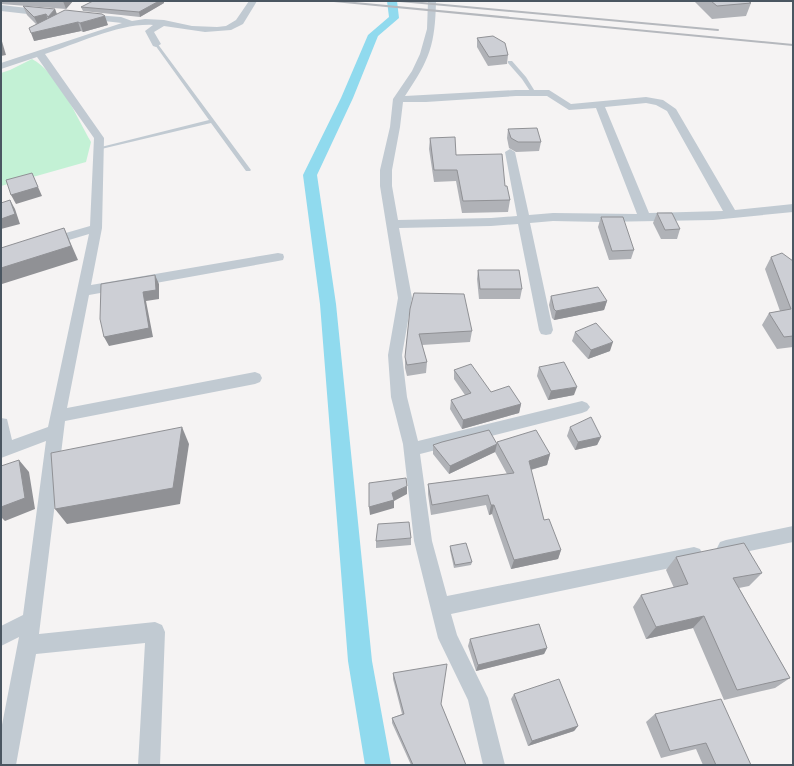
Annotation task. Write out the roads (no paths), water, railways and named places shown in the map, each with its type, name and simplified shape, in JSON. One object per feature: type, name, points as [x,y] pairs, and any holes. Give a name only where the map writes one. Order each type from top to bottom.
[{"type":"street","points":[[1,66],[131,24],[145,22],[207,29],[230,27],[239,23],[253,1]]},
{"type":"street","points":[[432,1],[432,29],[425,54],[417,71],[398,99],[395,127],[386,170],[386,186],[405,298],[395,355],[399,397],[412,449],[423,541],[448,638],[478,698],[494,765]]},
{"type":"street","points":[[1,8],[54,14]]},
{"type":"street","points":[[8,18],[31,12]]},
{"type":"street","points":[[78,16],[121,20],[131,24]]},
{"type":"street","points":[[156,44],[149,31],[164,24]]},
{"type":"street","points":[[5,765],[32,621],[56,423],[96,228],[99,138],[38,53]]},
{"type":"street","points":[[398,99],[549,93],[569,107],[600,106],[646,100],[659,102],[671,109],[731,214]]},
{"type":"street","points":[[600,106],[644,217]]},
{"type":"street","points":[[510,152],[546,330]]},
{"type":"street","points":[[392,224],[436,224],[553,217],[644,217],[791,211]]},
{"type":"street","points":[[38,245],[96,228]]},
{"type":"street","points":[[83,291],[278,257]]},
{"type":"street","points":[[1,424],[4,450],[56,423],[255,378]]},
{"type":"street","points":[[412,449],[582,407]]},
{"type":"street","points":[[440,607],[793,534]]},
{"type":"street","points":[[1,636],[32,621]]},
{"type":"street","points":[[28,645],[155,632],[149,765]]},
{"type":"lane","points":[[156,44],[248,170]]},
{"type":"lane","points":[[510,62],[524,78],[534,93]]},
{"type":"lane","points":[[99,148],[213,122]]},
{"type":"waterway","points":[[378,765],[360,661],[328,304],[310,175],[347,98],[373,35],[394,18],[392,1]]},
{"type":"railway","points":[[334,1],[793,45]]},
{"type":"railway","points":[[400,1],[718,30]]}]
